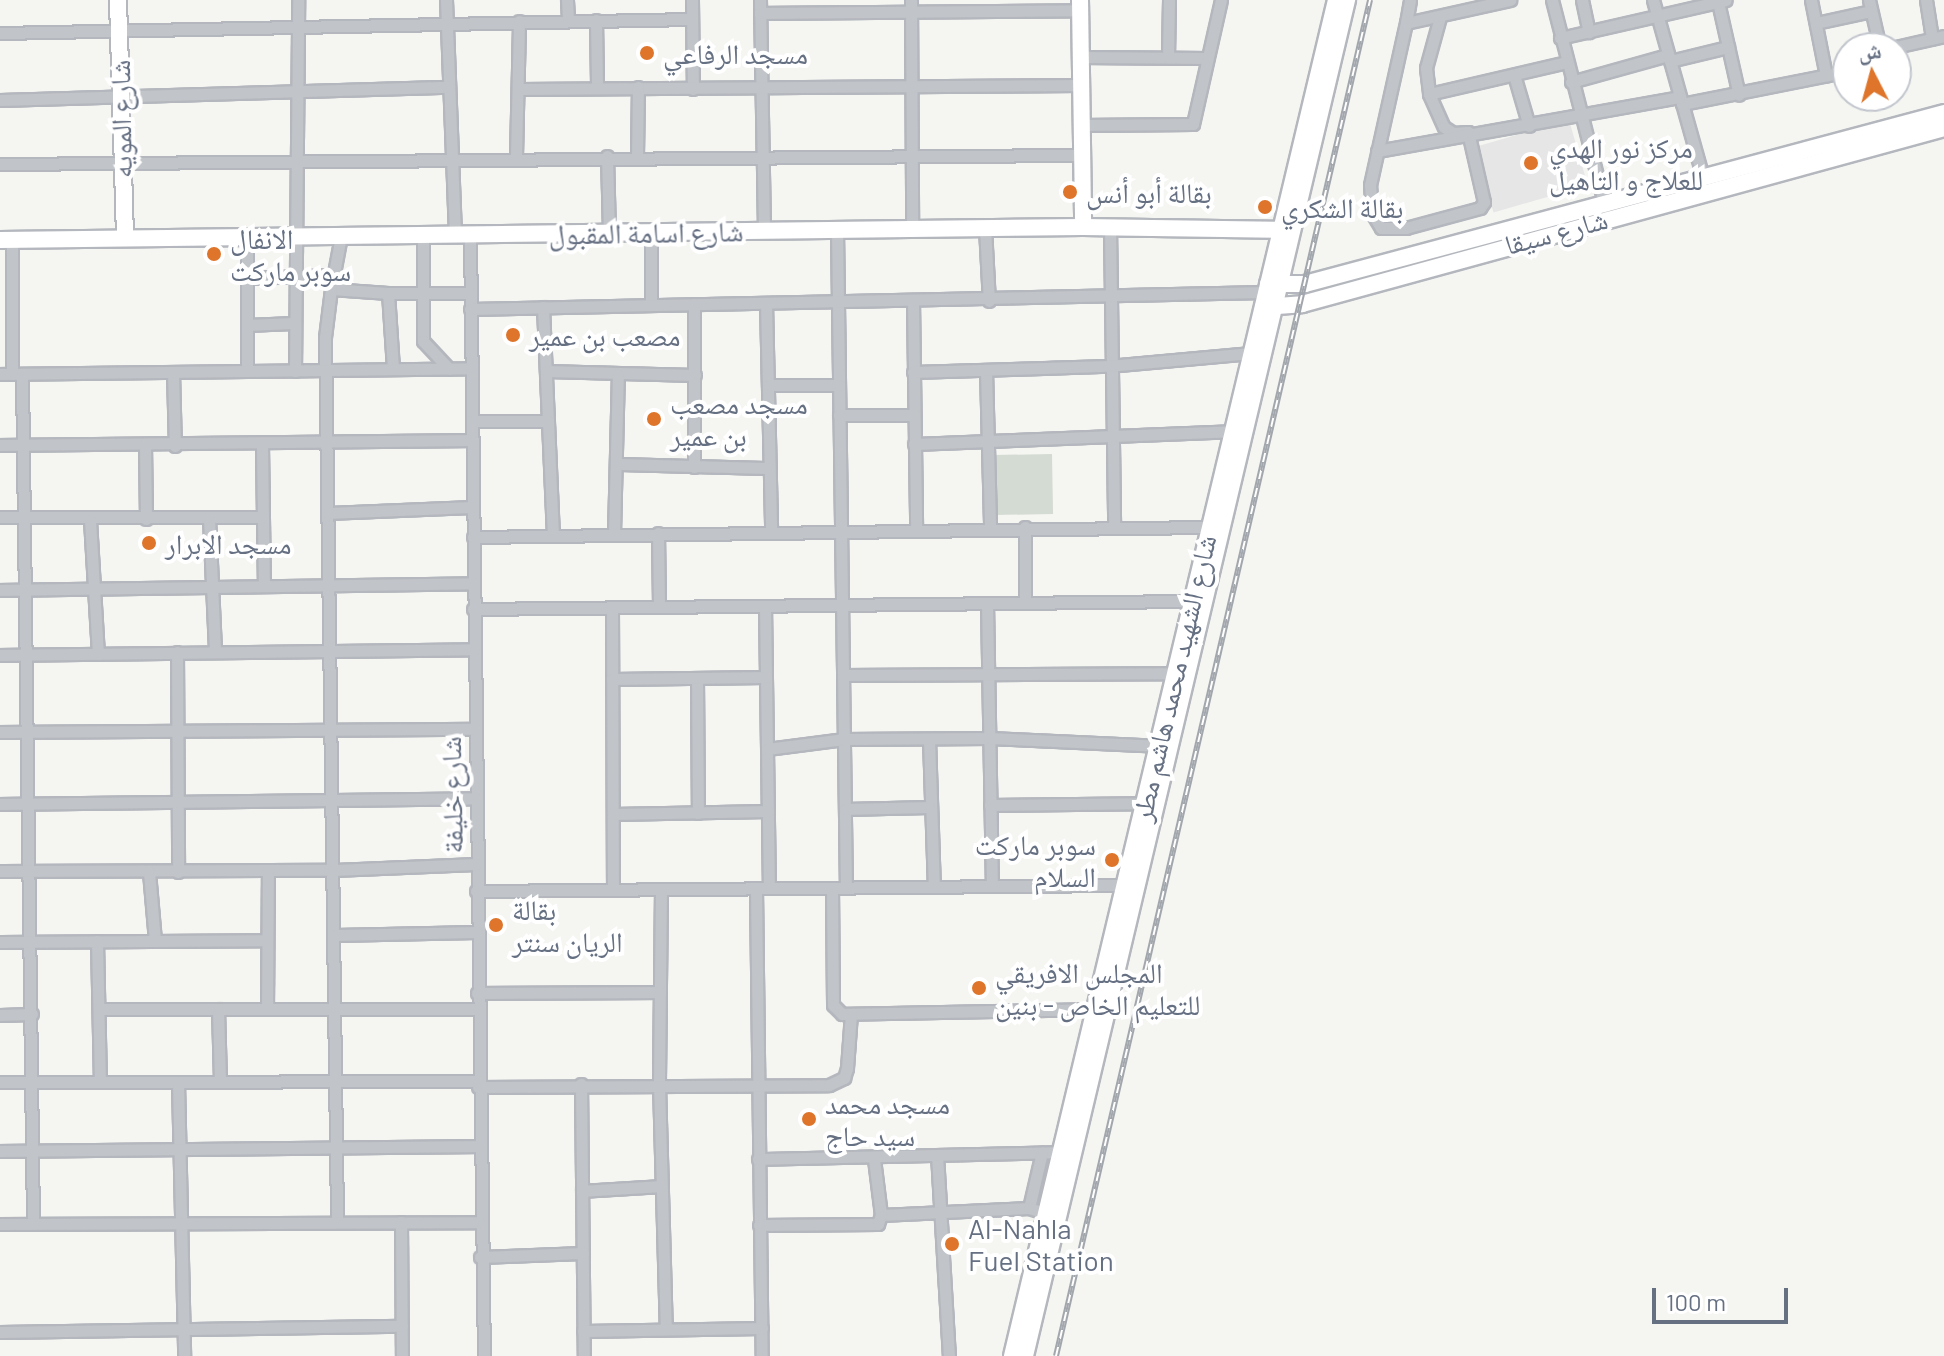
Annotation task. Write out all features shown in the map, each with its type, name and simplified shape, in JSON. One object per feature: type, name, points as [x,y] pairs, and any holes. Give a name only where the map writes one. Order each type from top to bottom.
[{"type":"main road","name":"شارع المويه","points":[[118,0],[125,238]]},
{"type":"main road","name":"شارع الشهيد محمد هاشم مطر","points":[[1286,229],[1336,0]]},
{"type":"main road","name":"شارع الشهيد محمد هاشم مطر","points":[[1012,1356],[1051,1215],[1269,294],[1347,0]]},
{"type":"main road","points":[[1080,5],[1083,227]]},
{"type":"main road","name":"شارع سيقا","points":[[1269,294],[1605,207],[1944,113]]},
{"type":"main road","name":"شارع سيقا","points":[[1269,294],[1302,304],[1944,128]]},
{"type":"main road","name":"شارع اسامة المقبول","points":[[6,240],[912,228],[1286,229]]},
{"type":"main road","name":"شارع الشهيد محمد هاشم مطر","points":[[1025,1356],[1060,1152],[1251,353],[1269,294]]},
{"type":"street","points":[[295,371],[293,277],[298,234],[300,161],[298,0]]},
{"type":"street","name":"شارع خليفة","points":[[446,0],[451,159],[470,293],[479,1222],[484,1356]]},
{"type":"street","points":[[567,0],[568,20]]},
{"type":"street","points":[[692,0],[693,89]]},
{"type":"street","points":[[760,0],[764,231]]},
{"type":"street","points":[[1168,57],[1169,0]]},
{"type":"street","points":[[1080,125],[1193,124],[1221,0]]},
{"type":"street","points":[[1410,0],[1370,185],[1372,213],[1381,228],[1406,228],[1483,206],[1468,132]]},
{"type":"street","points":[[1406,23],[1510,0]]},
{"type":"street","points":[[1552,0],[1605,207]]},
{"type":"street","points":[[1582,0],[1589,32]]},
{"type":"street","points":[[1653,0],[1703,178]]},
{"type":"street","points":[[1811,0],[1826,76]]},
{"type":"street","points":[[1912,43],[1938,37],[1926,0]]},
{"type":"street","points":[[1560,38],[1722,1],[1739,95]]},
{"type":"street","points":[[760,13],[911,6],[1080,5]]},
{"type":"street","points":[[911,6],[912,228]]},
{"type":"street","points":[[1816,23],[1870,6],[1876,32]]},
{"type":"street","points":[[1440,17],[1426,68],[1429,94],[1444,127],[1453,133],[1529,126],[1680,100],[1739,95],[1832,75]]},
{"type":"street","points":[[0,33],[118,28],[692,19]]},
{"type":"street","points":[[596,20],[597,86]]},
{"type":"street","points":[[516,156],[515,95],[520,89],[519,21]]},
{"type":"street","points":[[1571,82],[1728,47]]},
{"type":"street","points":[[1080,57],[1207,58]]},
{"type":"street","points":[[1429,94],[1566,62]]},
{"type":"street","points":[[1514,75],[1529,126]]},
{"type":"street","points":[[520,89],[597,86],[762,90],[1080,85]]},
{"type":"street","points":[[0,100],[449,87]]},
{"type":"street","points":[[637,156],[638,87]]},
{"type":"street","points":[[1377,151],[1468,132]]},
{"type":"street","points":[[0,164],[516,156],[1080,155]]},
{"type":"street","points":[[607,156],[609,233]]},
{"type":"street","points":[[1110,227],[1108,366],[1114,527]]},
{"type":"street","points":[[985,228],[989,301]]},
{"type":"street","points":[[837,230],[846,888]]},
{"type":"street","points":[[651,232],[651,304]]},
{"type":"street","points":[[423,235],[423,341],[449,369]]},
{"type":"street","points":[[337,1222],[325,318],[336,275],[341,236]]},
{"type":"street","points":[[247,237],[247,371]]},
{"type":"street","points":[[6,240],[11,374],[23,445],[33,1224]]},
{"type":"street","points":[[247,278],[336,275]]},
{"type":"street","points":[[331,289],[470,293]]},
{"type":"street","points":[[388,293],[393,369]]},
{"type":"street","points":[[470,309],[1269,294]]},
{"type":"street","points":[[913,301],[916,528]]},
{"type":"street","points":[[766,303],[771,530]]},
{"type":"street","points":[[694,304],[694,467]]},
{"type":"street","points":[[543,307],[553,535]]},
{"type":"street","points":[[247,325],[293,323]]},
{"type":"street","points":[[913,372],[1108,366],[1251,353]]},
{"type":"street","points":[[11,374],[471,368]]},
{"type":"street","points":[[986,370],[990,528]]},
{"type":"street","points":[[546,371],[695,375]]},
{"type":"street","points":[[173,372],[175,446]]},
{"type":"street","points":[[614,534],[618,374]]},
{"type":"street","points":[[769,385],[839,385]]},
{"type":"street","points":[[839,415],[914,415]]},
{"type":"street","points":[[472,421],[547,421]]},
{"type":"street","points":[[914,444],[1232,431]]},
{"type":"street","points":[[0,445],[262,446],[472,440]]},
{"type":"street","points":[[145,446],[146,519]]},
{"type":"street","points":[[262,446],[264,584]]},
{"type":"street","points":[[616,464],[769,468]]},
{"type":"street","points":[[328,513],[472,507]]},
{"type":"street","points":[[0,517],[90,520],[261,517]]},
{"type":"street","points":[[209,518],[215,652]]},
{"type":"street","points":[[90,520],[98,654]]},
{"type":"street","points":[[1025,527],[1025,602]]},
{"type":"street","points":[[473,537],[841,528],[1209,527]]},
{"type":"street","points":[[658,533],[659,607]]},
{"type":"street","points":[[0,590],[473,583]]},
{"type":"street","points":[[473,609],[1192,601]]},
{"type":"street","points":[[987,603],[992,886]]},
{"type":"street","points":[[765,606],[769,888]]},
{"type":"street","points":[[612,608],[613,890]]},
{"type":"street","points":[[0,655],[474,649]]},
{"type":"street","points":[[177,652],[178,872]]},
{"type":"street","points":[[843,675],[989,671],[1174,673]]},
{"type":"street","points":[[612,679],[766,677]]},
{"type":"street","points":[[697,678],[698,813]]},
{"type":"street","points":[[0,732],[475,729]]},
{"type":"street","points":[[767,749],[844,739],[990,738],[1157,746]]},
{"type":"street","points":[[929,739],[934,887]]},
{"type":"street","points":[[0,804],[332,803],[475,798]]},
{"type":"street","points":[[990,805],[1143,803]]},
{"type":"street","points":[[845,809],[929,807]]},
{"type":"street","points":[[613,814],[768,811]]},
{"type":"street","points":[[0,871],[268,871],[476,864]]},
{"type":"street","points":[[267,1008],[268,871]]},
{"type":"street","points":[[149,872],[155,941]]},
{"type":"street","points":[[476,891],[1124,885]]},
{"type":"street","points":[[832,888],[833,1005],[851,1014],[1094,1009]]},
{"type":"street","points":[[661,889],[659,1084],[666,1329]]},
{"type":"street","points":[[756,889],[762,1356]]},
{"type":"street","points":[[335,935],[477,932]]},
{"type":"street","points":[[0,942],[266,940]]},
{"type":"street","points":[[97,941],[100,1082]]},
{"type":"street","points":[[477,993],[660,992]]},
{"type":"street","points":[[99,1009],[477,1009]]},
{"type":"street","points":[[218,1009],[220,1081]]},
{"type":"street","points":[[0,1015],[32,1014]]},
{"type":"street","points":[[0,1082],[335,1081],[821,1086],[844,1078],[851,1014]]},
{"type":"street","points":[[178,1082],[184,1356]]},
{"type":"street","points":[[581,1084],[584,1356]]},
{"type":"street","points":[[0,1151],[479,1146]]},
{"type":"street","points":[[1029,1208],[1042,1152]]},
{"type":"street","points":[[758,1159],[874,1159],[1060,1152]]},
{"type":"street","points":[[937,1155],[949,1356]]},
{"type":"street","points":[[759,1225],[878,1224],[881,1215],[874,1159]]},
{"type":"street","points":[[582,1191],[661,1186]]},
{"type":"street","points":[[881,1215],[1029,1208],[1051,1215]]},
{"type":"street","points":[[401,1222],[402,1356]]},
{"type":"street","points":[[0,1224],[479,1222]]},
{"type":"street","points":[[480,1257],[583,1253]]},
{"type":"street","points":[[0,1332],[402,1326]]},
{"type":"street","points":[[583,1331],[762,1328]]},
{"type":"shaded area","name":"مركز نور الهدي للعلاج و التاهيل","points":[[1569,120],[1588,185],[1494,212],[1475,147]]},
{"type":"shaded area","points":[[1052,454],[1053,514],[994,515],[993,455]]},
{"type":"railway","points":[[1056,1356],[1370,0]]},
{"type":"place","name":"مسجد الرفاعي","points":[[647,53]]},
{"type":"place","name":"مركز نور الهدي للعلاج و التاهيل","points":[[1531,163]]},
{"type":"place","name":"بقالة أبو أنس","points":[[1070,192]]},
{"type":"place","name":"بقالة الشكري","points":[[1265,207]]},
{"type":"place","name":"الانفال سوبر ماركت","points":[[214,254]]},
{"type":"place","name":"مصعب بن عمير","points":[[513,335]]},
{"type":"place","name":"مسجد مصعب بن عمير","points":[[654,419]]},
{"type":"place","name":"مسجد الابرار","points":[[149,543]]},
{"type":"place","name":"سوبر ماركت السلام","points":[[1112,860]]},
{"type":"place","name":"بقالة الريان سنتر","points":[[496,925]]},
{"type":"place","name":"المجلس الافريقي للتعليم الخاص - بنين","points":[[979,988]]},
{"type":"place","name":"مسجد محمد سيد حاج","points":[[809,1119]]},
{"type":"place","name":"Al-Nahla Fuel Station","points":[[952,1244]]}]
